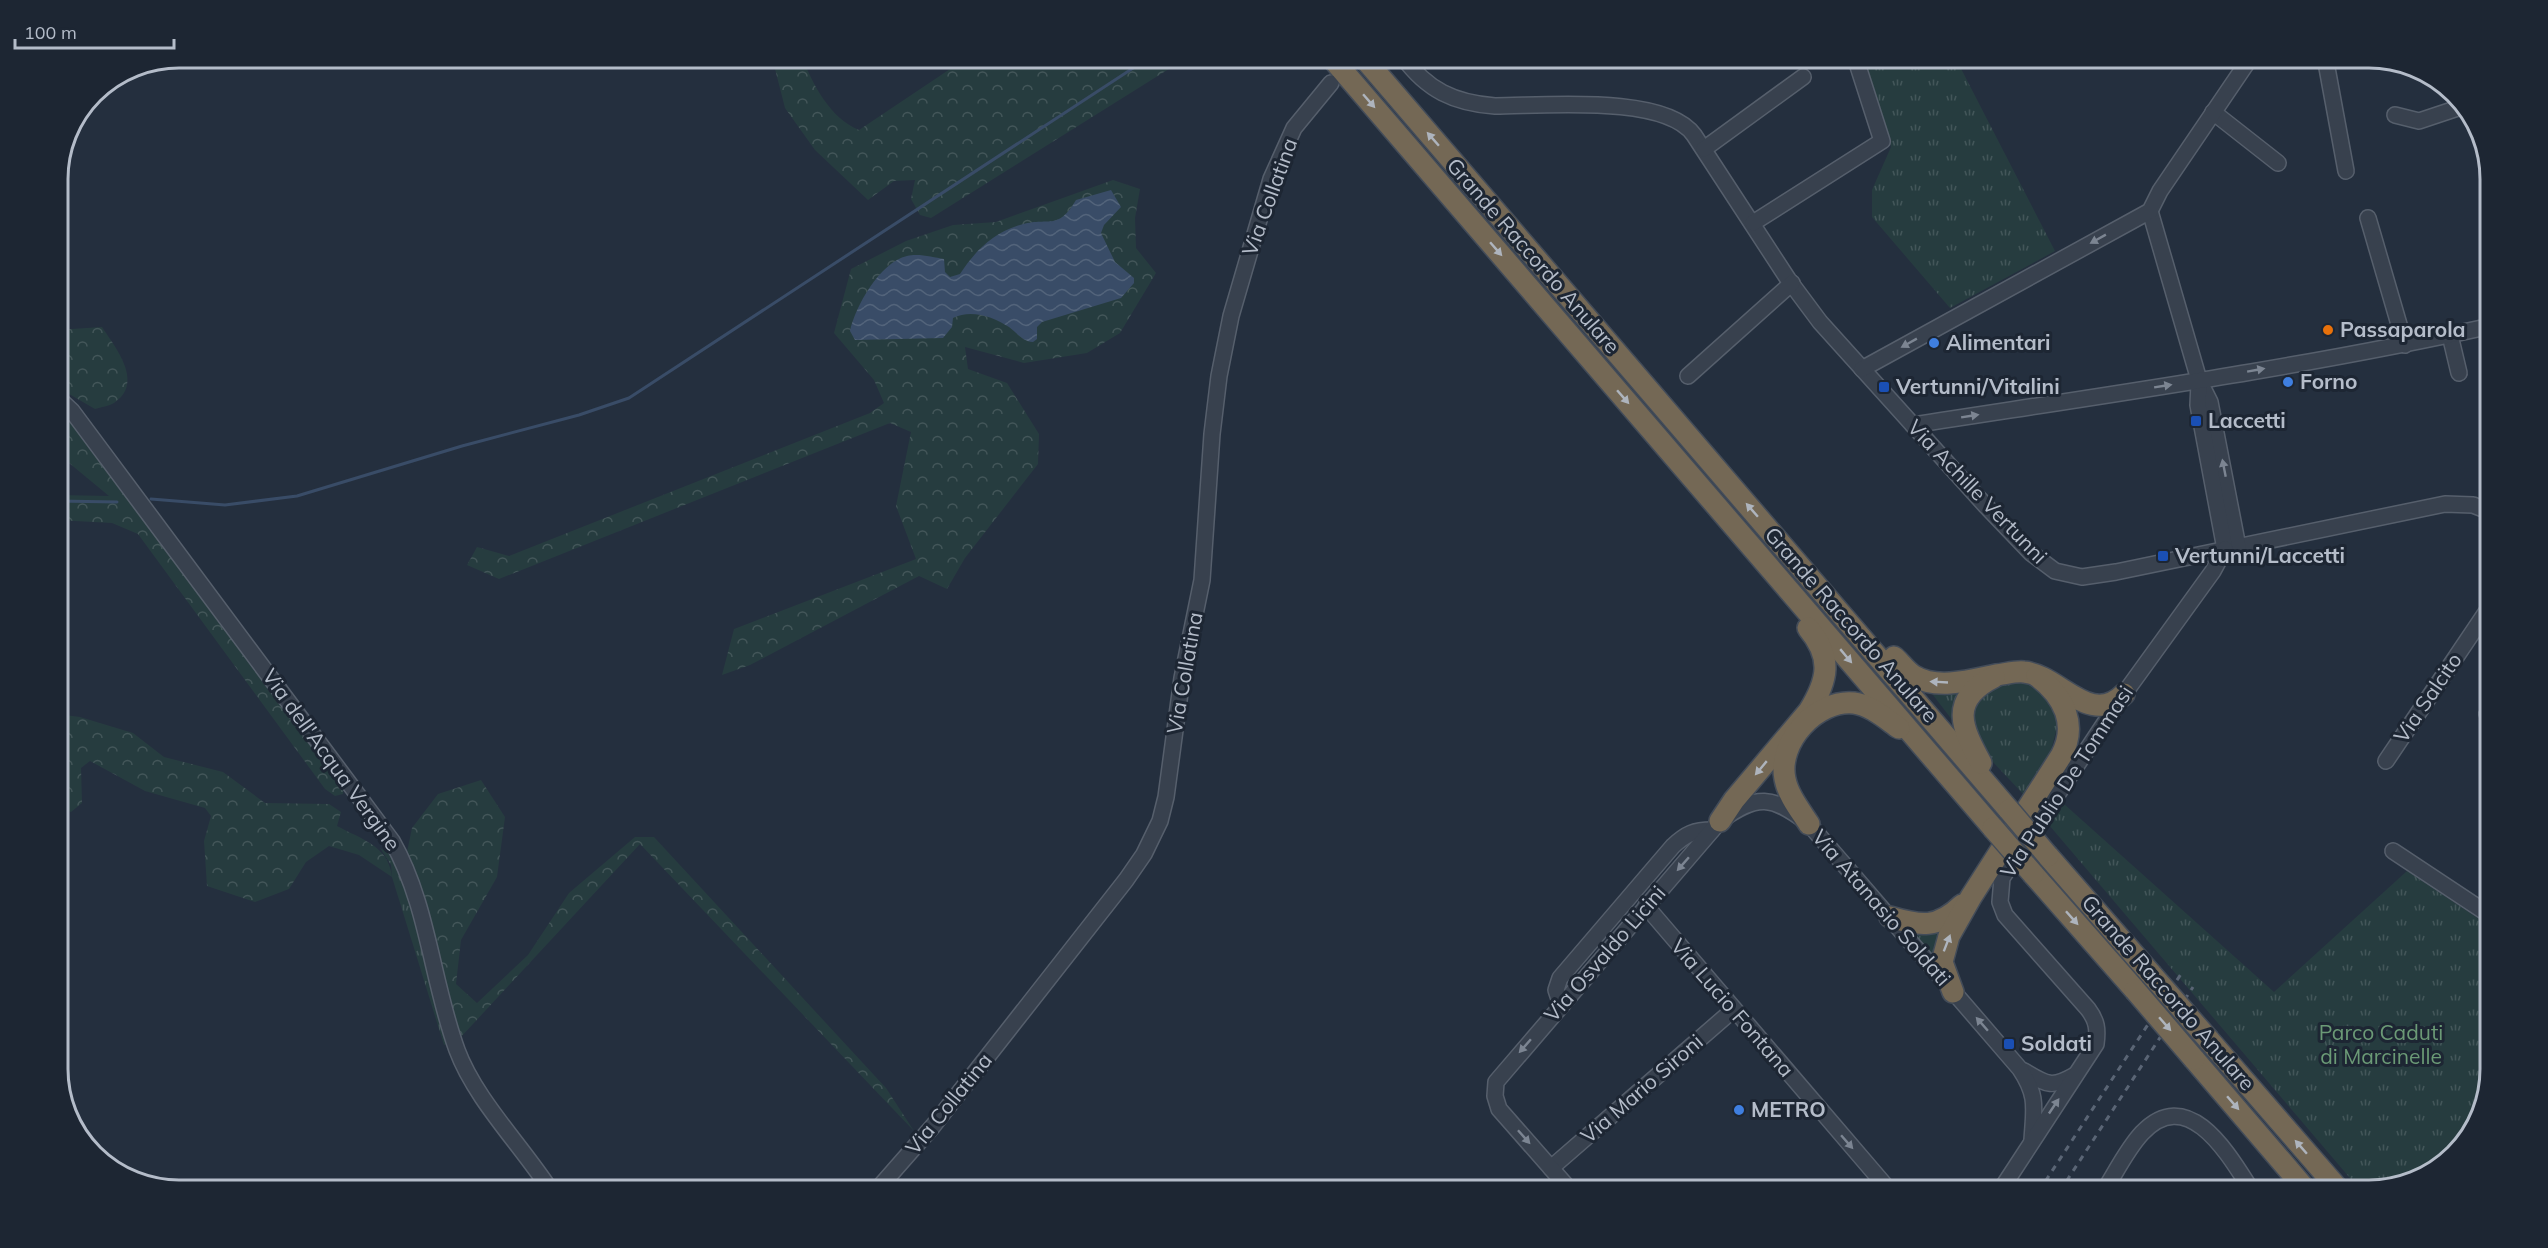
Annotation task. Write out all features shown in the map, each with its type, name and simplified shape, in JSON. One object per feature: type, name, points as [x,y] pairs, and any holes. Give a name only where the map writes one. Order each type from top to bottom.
[{"type":"highway","name":"Grande Raccordo Anulare","points":[[1340,68],[2298,1180]]},
{"type":"highway","name":"Grande Raccordo Anulare","points":[[1372,68],[1813,579],[2004,805],[2330,1180]]},
{"type":"highway","points":[[1716,826],[1734,800],[1809,711],[1823,683],[1825,673],[1826,663],[1823,651],[1751,544]]},
{"type":"highway","points":[[1813,579],[1915,677],[1930,682],[1946,682],[2024,672],[2037,676],[2091,705],[2110,704],[2124,694]]},
{"type":"highway","points":[[1997,675],[1970,696],[1962,723],[1967,737],[2004,805]]},
{"type":"highway","points":[[1953,992],[1944,972],[1942,955],[1949,936],[1971,897],[2053,770],[2068,741],[2069,726],[2065,708],[2055,692],[2037,676]]},
{"type":"highway","points":[[1809,824],[1788,789],[1784,776],[1786,756],[1792,741],[1805,725],[1818,713],[1832,706],[1849,703],[1865,706],[1915,741],[1943,770]]},
{"type":"highway","points":[[1890,917],[1919,924],[1934,923],[1953,914],[1971,897]]},
{"type":"street","name":"Via Achille Vertunni","points":[[1412,68],[1425,83],[1455,98],[1495,106],[1608,106],[1645,109],[1679,120],[1688,127],[1820,322],[2031,553],[2060,573],[2082,577],[2445,504],[2473,505],[2480,508]]},
{"type":"street","points":[[1753,223],[1882,141],[1859,68]]},
{"type":"street","points":[[1862,369],[2150,211],[2160,191],[2244,68]]},
{"type":"street","points":[[2327,68],[2346,171]]},
{"type":"street","points":[[1704,149],[1803,77]]},
{"type":"street","name":"Via Collatina","points":[[885,1180],[939,1118],[1126,880],[1144,854],[1160,821],[1166,797],[1182,678],[1203,580],[1212,434],[1219,376],[1231,316],[1275,171],[1294,128],[1331,83]]},
{"type":"street","points":[[2395,115],[2419,121],[2456,109]]},
{"type":"street","points":[[2214,112],[2278,163]]},
{"type":"street","points":[[2150,211],[2199,380],[2232,548]]},
{"type":"street","points":[[2368,218],[2405,345]]},
{"type":"street","points":[[1688,376],[1792,283]]},
{"type":"street","points":[[1913,425],[2199,380],[2405,345],[2480,329]]},
{"type":"street","points":[[2450,336],[2459,373]]},
{"type":"street","name":"Via dell'Acqua Vergine","points":[[68,407],[392,840],[401,857],[416,898],[452,1036],[463,1063],[476,1086],[543,1180]]},
{"type":"street","name":"Via Publio De Tommasi","points":[[2007,1180],[2096,1044],[2097,1020],[2009,920],[2000,902],[2000,888],[2006,870],[2124,694],[2232,548]]},
{"type":"street","name":"Via Salcito","points":[[2386,761],[2480,620]]},
{"type":"street","name":"Via Atanasio Soldati","points":[[1716,826],[1746,804],[1760,800],[1781,804],[1809,824],[2020,1069],[2031,1086],[2034,1102],[2032,1140]]},
{"type":"street","points":[[1561,1005],[1556,990],[1560,978],[1666,855],[1685,835],[1716,826]]},
{"type":"street","name":"Via Osvaldo Licini","points":[[1551,1168],[1499,1109],[1494,1089],[1500,1076],[1716,826]]},
{"type":"street","points":[[2393,851],[2480,909]]},
{"type":"street","name":"Via Lucio Fontana","points":[[1646,906],[1880,1180]]},
{"type":"street","name":"Via Mario Sironi","points":[[1551,1168],[1733,1010]]},
{"type":"street","name":"Via Atanasio Soldati","points":[[2020,1069],[2050,1084],[2061,1083],[2075,1075]]},
{"type":"street","points":[[2111,1180],[2142,1132],[2158,1121],[2169,1118],[2186,1119],[2203,1126],[2226,1151],[2245,1180]]},
{"type":"street","points":[[1551,1168],[1561,1180]]},
{"type":"green space","points":[[775,68],[806,68],[831,109],[849,125],[859,130],[952,68],[1170,68],[931,218],[920,215],[911,199],[915,180],[894,181],[868,200],[815,150],[785,108]]},
{"type":"green space","points":[[1867,68],[1961,68],[2055,251],[1950,308],[1872,217],[1872,190],[1891,147]]},
{"type":"green space","points":[[1113,180],[1140,189],[1135,218],[1136,248],[1156,273],[1120,333],[1087,353],[1024,363],[965,347],[968,369],[1007,383],[1039,434],[1038,464],[965,558],[947,589],[919,576],[750,665],[722,675],[734,629],[916,559],[896,506],[911,432],[890,423],[499,579],[467,565],[477,547],[509,556],[870,413],[884,403],[874,380],[834,333],[851,269],[906,241],[953,225],[996,222]]},
{"type":"green space","points":[[102,327],[120,355],[127,375],[127,386],[123,395],[114,403],[95,409],[68,393],[68,329]]},
{"type":"green space","points":[[68,416],[344,786],[343,794],[335,796],[325,789],[138,534],[112,523],[68,521],[68,495],[109,496],[68,462]]},
{"type":"green space","points":[[2005,679],[2035,685],[2055,708],[2058,724],[2051,750],[2023,794],[1977,745],[1969,725],[1975,702]]},
{"type":"green space","points":[[1966,689],[1956,725],[1930,691]]},
{"type":"green space","points":[[68,715],[133,733],[164,757],[223,772],[265,803],[329,804],[341,812],[337,826],[380,851],[390,866],[392,877],[359,855],[329,846],[306,862],[289,889],[255,902],[207,886],[204,841],[211,816],[205,808],[145,791],[90,761],[81,768],[82,803],[71,812],[68,811]]},
{"type":"green space","points":[[481,780],[505,817],[497,877],[461,940],[456,984],[477,1003],[528,955],[569,893],[635,837],[654,837],[886,1088],[914,1131],[640,844],[460,1038],[422,896],[407,852],[412,828],[438,794]]},
{"type":"green space","name":"Parco Caduti di Marcinelle","points":[[2064,804],[2274,992],[2407,871],[2480,920],[2480,1084],[2472,1112],[2453,1143],[2431,1162],[2405,1175],[2384,1180],[2352,1180],[2049,825]]},
{"type":"green space","points":[[380,848],[391,854],[409,892],[449,1043],[444,1045],[392,877],[391,865]]},
{"type":"green space","points":[[1948,923],[1934,957],[1909,928]]},
{"type":"water","points":[[1111,190],[1121,207],[1104,225],[1101,233],[1115,262],[1134,278],[1134,283],[1121,298],[1042,322],[1037,327],[1037,339],[1033,342],[1023,339],[996,320],[974,314],[953,318],[952,327],[943,338],[855,340],[850,331],[863,298],[878,276],[897,260],[916,255],[944,259],[945,272],[950,277],[960,274],[978,250],[1001,233],[1020,225],[1058,220],[1076,200]]},
{"type":"waterway","points":[[151,499],[225,505],[297,496],[462,446],[579,415],[629,398],[1133,68]]},
{"type":"waterway","points":[[68,501],[117,502]]},
{"type":"railway","points":[[2046,1180],[2181,974]]},
{"type":"railway","points":[[2067,1180],[2193,987]]},
{"type":"place","name":"Passaparola","points":[[2328,330]]},
{"type":"place","name":"Alimentari","points":[[1934,343]]},
{"type":"place","name":"Forno","points":[[2288,382]]},
{"type":"place","name":"Vertunni/Vitalini","points":[[1884,387]]},
{"type":"place","name":"Laccetti","points":[[2196,421]]},
{"type":"place","name":"Vertunni/Laccetti","points":[[2163,556]]},
{"type":"place","name":"Soldati","points":[[2009,1044]]},
{"type":"place","name":"METRO","points":[[1739,1110]]}]
